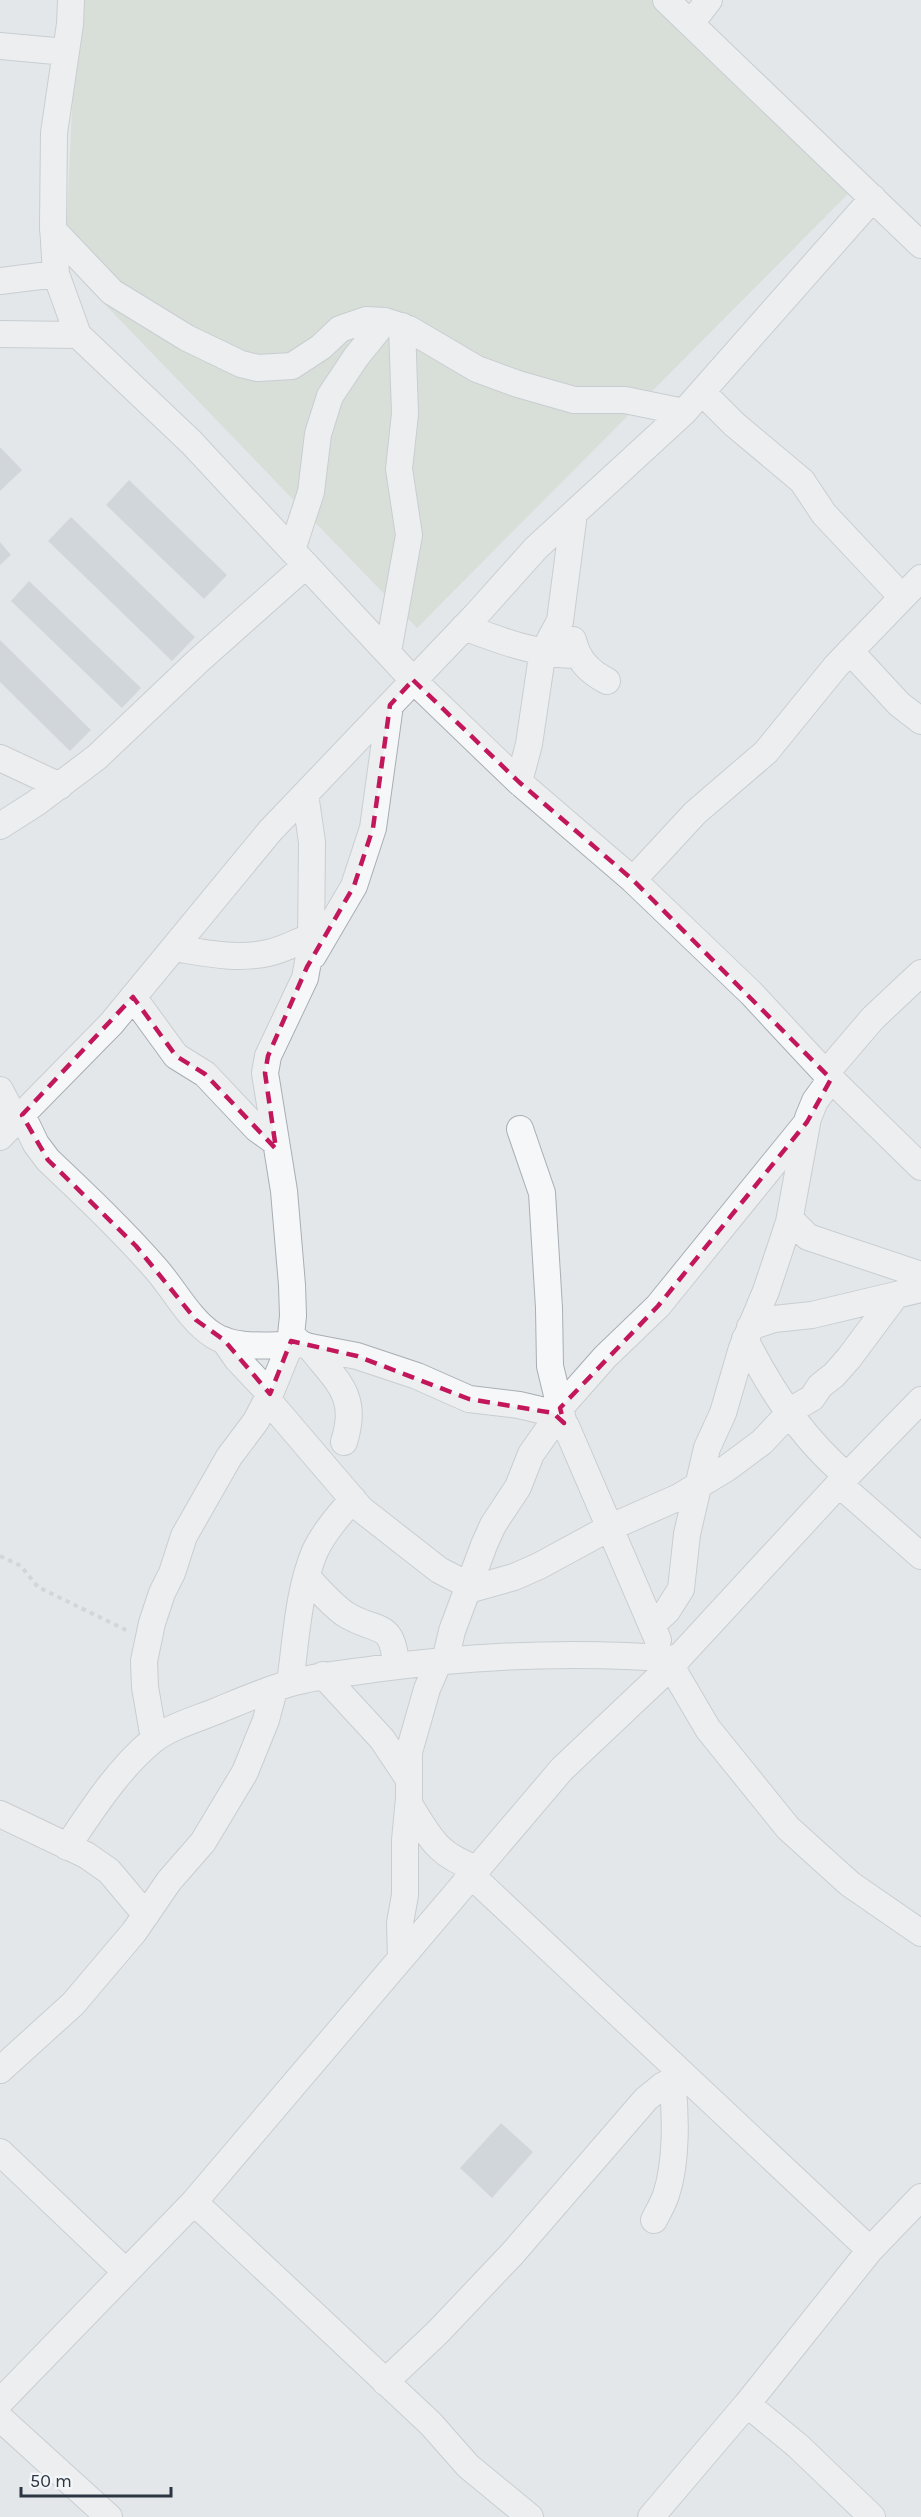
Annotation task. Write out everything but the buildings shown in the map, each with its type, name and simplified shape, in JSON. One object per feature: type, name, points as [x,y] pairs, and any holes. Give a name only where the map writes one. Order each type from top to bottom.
[{"type":"street","points":[[70,0],[66,52],[54,133],[53,230],[56,274],[78,335],[191,442],[414,680],[519,782],[633,880],[751,993],[829,1076],[921,1167]]},
{"type":"street","points":[[666,0],[919,239]]},
{"type":"street","points":[[691,24],[709,0]]},
{"type":"street","points":[[0,46],[66,52]]},
{"type":"street","points":[[13,1124],[111,1024],[270,831],[536,548],[684,412],[873,198]]},
{"type":"street","points":[[53,230],[112,292],[187,338],[241,364],[258,368],[292,366],[321,347],[340,329],[366,320],[394,324],[477,369],[518,384],[574,400],[625,400],[684,412]]},
{"type":"street","points":[[0,281],[56,274]]},
{"type":"street","points":[[0,826],[60,786],[97,757],[198,662],[299,558],[318,434],[330,396],[356,357],[394,324]]},
{"type":"street","points":[[388,652],[409,535],[399,469],[405,414],[394,324]]},
{"type":"street","points":[[0,334],[78,335]]},
{"type":"street","points":[[702,392],[734,424],[802,481],[824,514],[902,597]]},
{"type":"street","points":[[519,782],[530,744],[541,663],[560,621],[574,513]]},
{"type":"street","points":[[633,880],[695,813],[766,752],[850,651],[921,578]]},
{"type":"street","points":[[561,615],[578,655],[588,668],[607,681]]},
{"type":"street","points":[[464,627],[518,646],[557,655],[578,655]]},
{"type":"street","points":[[850,651],[899,704],[921,721]]},
{"type":"street","points":[[307,967],[354,885],[373,828],[390,705]]},
{"type":"street","points":[[0,758],[60,786]]},
{"type":"street","points":[[154,1739],[145,1687],[144,1661],[162,1593],[172,1573],[184,1536],[220,1472],[256,1421],[297,1342],[284,1191],[265,1073],[268,1056],[305,978],[312,936],[312,842],[305,794]]},
{"type":"street","points":[[174,948],[226,956],[252,955],[268,953],[312,936]]},
{"type":"street","points":[[653,1624],[667,1611],[681,1588],[687,1534],[707,1449],[723,1413],[748,1333],[766,1291],[790,1219],[807,1122],[815,1101],[829,1076],[873,1018],[921,973]]},
{"type":"street","points":[[133,998],[176,1056],[205,1074],[257,1129],[275,1142]]},
{"type":"street","points":[[0,1090],[13,1124],[36,1144],[48,1160],[136,1246],[196,1320],[213,1335],[224,1340],[254,1345],[297,1342],[368,1359],[417,1376],[469,1399],[535,1408],[560,1416]]},
{"type":"street","points":[[401,1958],[400,1923],[405,1894],[409,1752],[416,1721],[442,1661],[493,1525],[519,1486],[531,1454],[605,1357],[658,1306],[807,1122]]},
{"type":"street","points":[[520,1129],[542,1193],[550,1366],[560,1416],[671,1661],[708,1729],[788,1828],[850,1884],[921,1934]]},
{"type":"street","points":[[790,1219],[808,1237],[921,1275]]},
{"type":"street","points":[[748,1333],[774,1318],[812,1315],[921,1289]]},
{"type":"street","points":[[224,1340],[237,1359],[361,1509],[439,1570],[469,1588],[514,1577],[539,1566],[609,1528],[699,1485],[762,1442],[790,1412],[808,1402],[820,1386],[834,1375],[896,1295]]},
{"type":"street","points":[[748,1333],[760,1369],[809,1438],[843,1480],[921,1556]]},
{"type":"street","points":[[297,1342],[337,1380],[346,1396],[350,1410],[344,1442]]},
{"type":"street","points":[[0,2402],[194,2202],[562,1770],[671,1661],[921,1400]]},
{"type":"street","points":[[0,2070],[72,2004],[203,1842],[245,1772],[282,1687],[315,1551],[332,1523],[353,1499]]},
{"type":"street","points":[[307,1577],[326,1598],[347,1615],[386,1632],[392,1640],[396,1666]]},
{"type":"street","points":[[67,1847],[130,1762],[154,1739],[216,1711],[282,1687],[323,1676],[442,1661],[570,1655],[671,1661]]},
{"type":"street","points":[[323,1676],[382,1739],[408,1778]]},
{"type":"street","points":[[409,1804],[438,1848],[475,1872],[678,2077],[870,2250]]},
{"type":"street","points":[[0,1814],[86,1856],[109,1871],[146,1915]]},
{"type":"street","points":[[654,2220],[666,2195],[670,2176],[678,2077]]},
{"type":"street","points":[[385,2382],[437,2333],[512,2254],[645,2099],[678,2077]]},
{"type":"street","points":[[0,2152],[126,2272]]},
{"type":"street","points":[[651,2517],[747,2403],[870,2250],[921,2196]]},
{"type":"street","points":[[194,2202],[431,2424],[468,2466],[530,2517]]},
{"type":"street","points":[[747,2403],[798,2446],[872,2517]]},
{"type":"street","points":[[0,2418],[94,2512]]},
{"type":"path","points":[[0,1556],[21,1566],[38,1587],[148,1641]]},
{"type":"highlighted area","points":[[413,680],[519,782],[633,880],[831,1079],[807,1122],[658,1306],[560,1408],[564,1423],[553,1413],[469,1399],[357,1356],[291,1341],[270,1394],[224,1340],[196,1320],[136,1246],[48,1160],[22,1115],[133,997],[176,1056],[205,1074],[276,1149],[265,1073],[268,1056],[307,967],[354,886],[373,828],[390,705]]},
{"type":"green space","points":[[77,0],[651,0],[848,194],[417,628],[65,263]]}]
